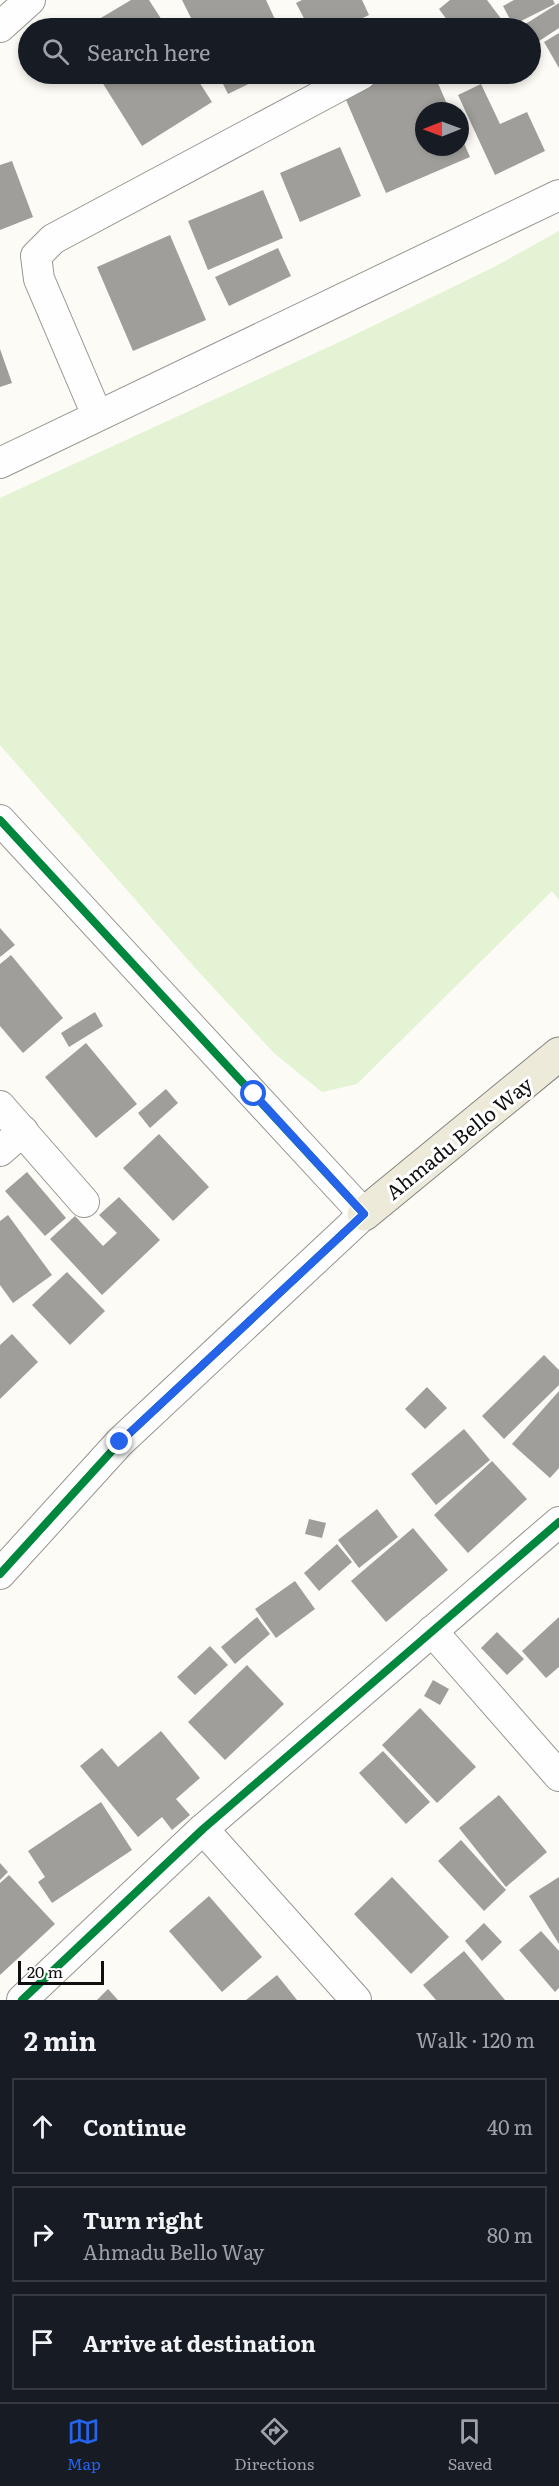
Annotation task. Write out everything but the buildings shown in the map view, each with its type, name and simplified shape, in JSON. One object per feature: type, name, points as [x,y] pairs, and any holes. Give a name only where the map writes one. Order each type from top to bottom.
[{"type":"main road","name":"Ahmadu Bello Way","points":[[364,1214],[559,1054]]},
{"type":"street","points":[[0,27],[30,0]]},
{"type":"street","points":[[97,415],[39,279],[36,256],[53,239],[343,84]]},
{"type":"street","points":[[0,463],[559,195]]},
{"type":"street","points":[[0,820],[364,1214]]},
{"type":"street","points":[[0,1106],[84,1202]]},
{"type":"street","points":[[0,1151],[23,1131]]},
{"type":"street","name":"Ahmadu Bello Way","points":[[0,1574],[120,1442],[364,1214]]},
{"type":"street","points":[[22,2000],[202,1829],[559,1522]]},
{"type":"street","points":[[432,1631],[559,1776]]},
{"type":"street","points":[[202,1829],[356,2000]]},
{"type":"green space","points":[[559,231],[559,900],[552,891],[357,1084],[322,1092],[274,1053],[197,970],[0,745],[0,498],[348,338],[494,267]]},
{"type":"cycle path","points":[[0,820],[364,1214],[120,1442],[0,1574]]},
{"type":"cycle path","points":[[22,2000],[203,1829],[559,1522]]},
{"type":"route","points":[[120,1442],[364,1214],[254,1094]]}]
